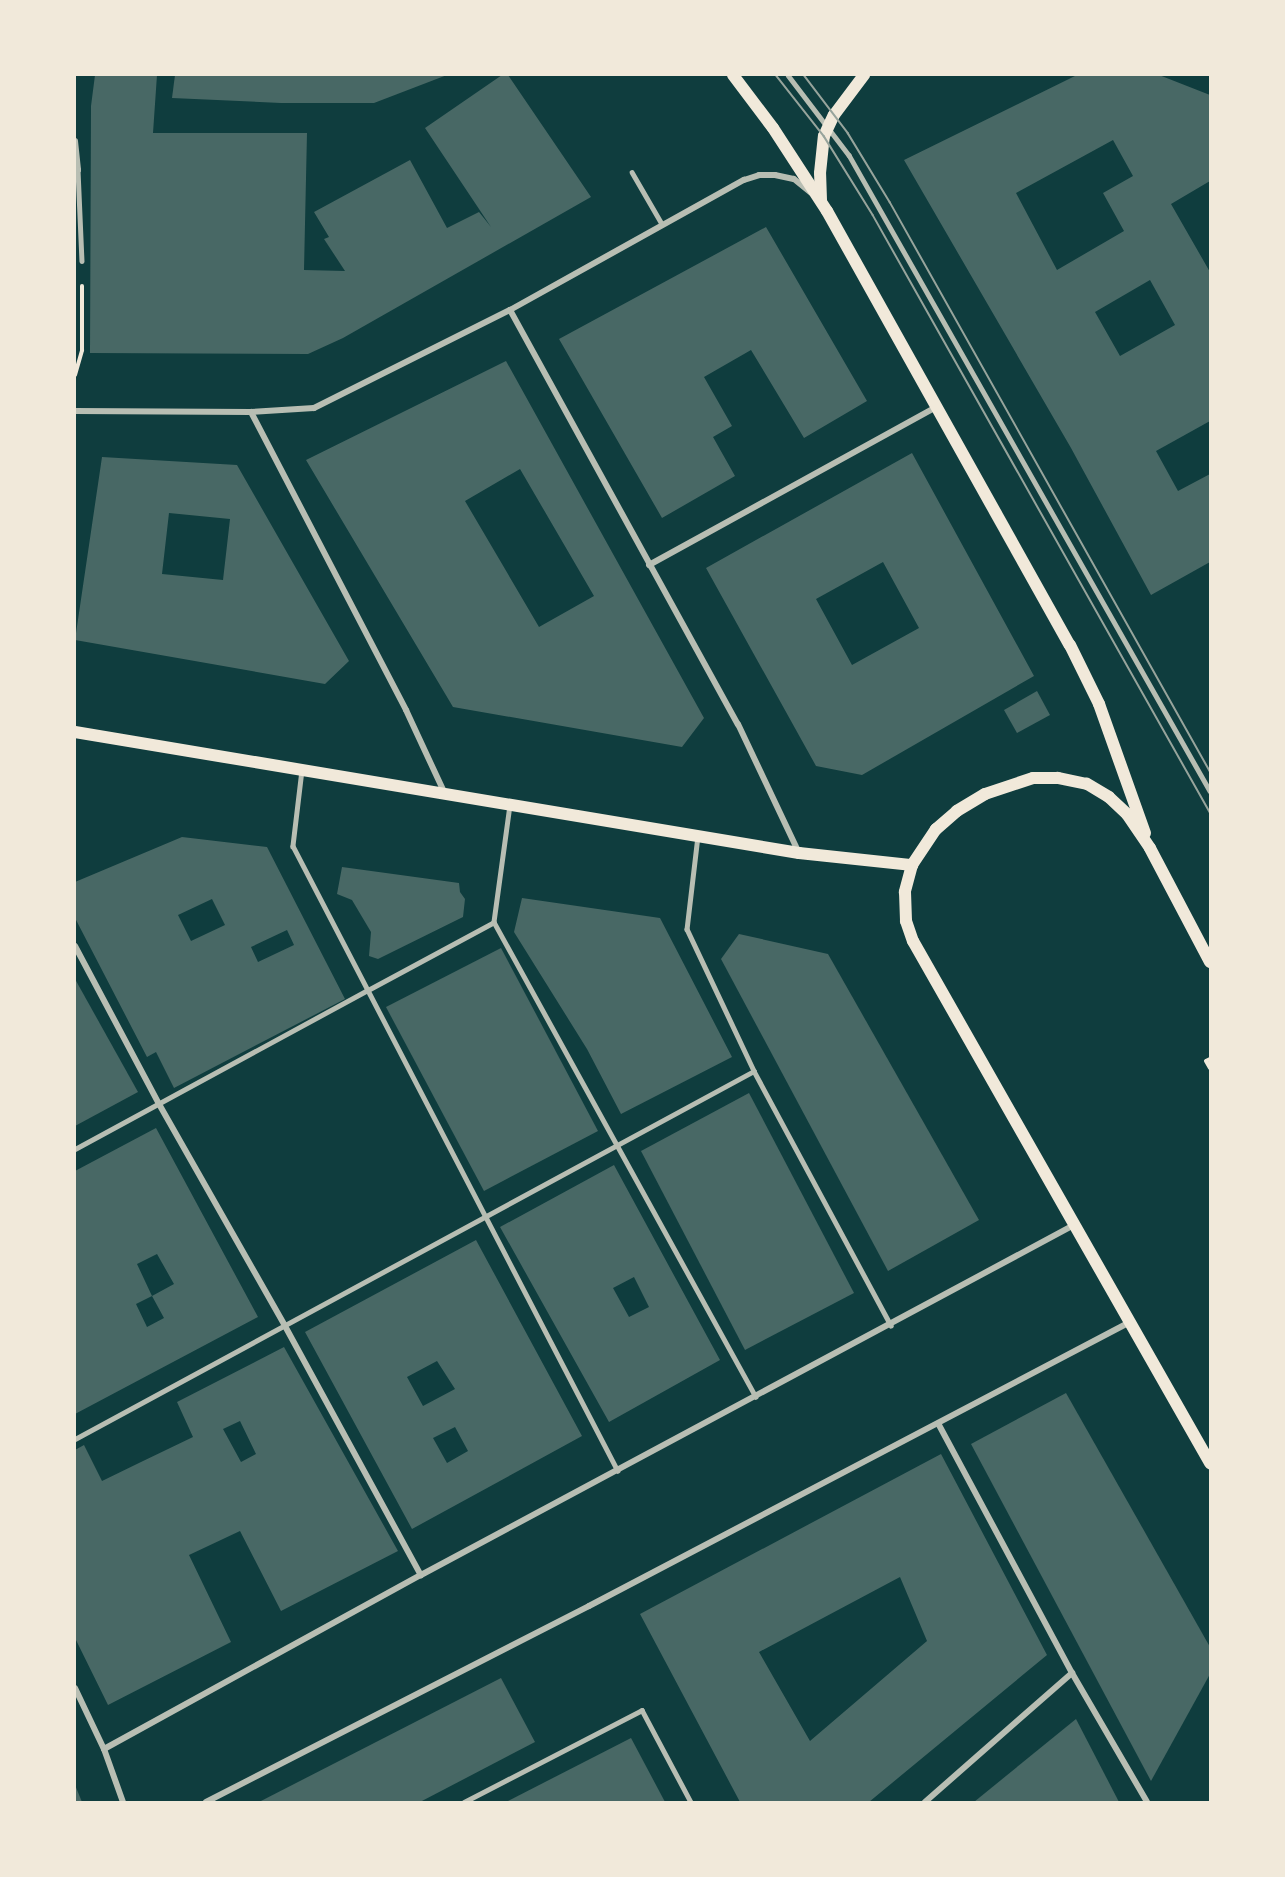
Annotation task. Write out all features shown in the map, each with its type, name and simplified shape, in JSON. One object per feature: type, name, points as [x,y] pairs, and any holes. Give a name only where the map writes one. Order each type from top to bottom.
[{"type":"main road","points":[[733,75],[750,95],[822,201],[1070,645],[1099,704],[1150,848]]},
{"type":"main road","points":[[822,201],[821,153],[828,125],[864,75]]},
{"type":"main road","points":[[75,732],[799,853],[912,865]]},
{"type":"main road","points":[[1208,957],[1150,848],[1127,814],[1109,797],[1087,784],[1058,778],[1033,778],[985,794],[957,811],[936,830],[912,865],[905,892],[906,921],[912,940],[1210,1463]]},
{"type":"street","points":[[75,141],[76,170]]},
{"type":"street","points":[[75,411],[251,412],[314,408],[510,310],[662,224],[759,175],[794,179],[822,201]]},
{"type":"street","points":[[510,310],[738,724],[799,853]]},
{"type":"street","points":[[649,564],[936,407]]},
{"type":"street","points":[[251,412],[406,711],[445,794]]},
{"type":"street","points":[[366,992],[494,922]]},
{"type":"street","points":[[75,945],[159,1104],[285,1326],[421,1575]]},
{"type":"street","points":[[104,1749],[421,1575],[1075,1225]]},
{"type":"street","points":[[206,1802],[939,1425],[1130,1322]]},
{"type":"street","points":[[939,1425],[1072,1673],[1147,1802]]},
{"type":"street","points":[[925,1802],[1072,1673]]},
{"type":"street","points":[[75,1688],[104,1749],[123,1802]]},
{"type":"lane","points":[[788,75],[828,125],[869,189],[1210,791]]},
{"type":"lane","points":[[76,170],[82,261]]},
{"type":"lane","points":[[632,172],[662,224]]},
{"type":"lane","points":[[302,770],[293,846],[366,992],[618,1471]]},
{"type":"lane","points":[[510,805],[494,922],[756,1397]]},
{"type":"lane","points":[[698,836],[687,929],[754,1071],[891,1325]]},
{"type":"lane","points":[[75,1149],[366,992]]},
{"type":"lane","points":[[75,1439],[754,1071]]},
{"type":"lane","points":[[464,1802],[642,1710],[691,1802]]},
{"type":"path","points":[[75,375],[82,350],[82,261]]},
{"type":"path","points":[[1210,1059],[1206,1062],[1210,1068]]},
{"type":"building","points":[[95,75],[157,75],[153,133],[307,133],[304,270],[345,271],[324,239],[329,237],[314,212],[410,160],[447,228],[479,212],[491,227],[425,128],[502,75],[508,75],[591,197],[343,338],[308,354],[90,353],[91,106]]},
{"type":"building","points":[[175,75],[447,75],[374,103],[281,103],[172,98]]},
{"type":"building","points":[[1077,75],[1159,75],[1210,95],[1210,181],[1171,204],[1210,272],[1210,421],[1156,451],[1178,491],[1210,474],[1210,562],[1151,595],[1071,448],[904,160]],"holes":[[[1113,140],[1133,176],[1103,193],[1124,231],[1057,270],[1016,193]],[[1150,280],[1175,325],[1120,356],[1095,312]]]},
{"type":"building","points":[[766,227],[867,401],[804,438],[751,350],[704,377],[732,426],[713,437],[735,476],[662,518],[559,339]]},
{"type":"building","points":[[506,361],[704,718],[682,747],[453,707],[306,460]],"holes":[[[520,469],[594,596],[539,627],[465,501]]]},
{"type":"building","points":[[912,453],[1034,676],[862,775],[816,766],[706,568]],"holes":[[[883,562],[919,628],[852,665],[816,599]]]},
{"type":"building","points":[[102,457],[237,465],[349,661],[325,684],[75,640]],"holes":[[[169,513],[230,519],[223,580],[162,574]]]},
{"type":"building","points":[[1037,691],[1050,715],[1017,733],[1004,710]]},
{"type":"building","points":[[182,837],[267,847],[345,999],[174,1088],[156,1052],[147,1057],[75,918],[75,882]],"holes":[[[212,899],[225,925],[191,941],[178,915]],[[287,930],[294,945],[258,962],[251,947]]]},
{"type":"building","points":[[342,867],[459,883],[460,892],[465,899],[463,917],[378,959],[369,956],[371,932],[352,900],[337,894]]},
{"type":"building","points":[[522,898],[660,918],[732,1057],[621,1114],[587,1049],[514,932]]},
{"type":"building","points":[[739,934],[828,954],[979,1220],[888,1271],[721,959]]},
{"type":"building","points":[[501,948],[598,1131],[484,1191],[386,1007]]},
{"type":"building","points":[[75,979],[138,1092],[75,1126]]},
{"type":"building","points":[[749,1093],[854,1293],[745,1350],[641,1151]]},
{"type":"building","points":[[156,1128],[258,1317],[75,1414],[75,1171]],"holes":[[[157,1254],[174,1284],[152,1296],[137,1264]],[[152,1296],[164,1318],[147,1327],[136,1304]]]},
{"type":"building","points":[[614,1165],[720,1360],[609,1422],[500,1227]],"holes":[[[634,1277],[649,1307],[629,1317],[613,1288]]]},
{"type":"building","points":[[476,1240],[582,1436],[412,1529],[305,1332]],"holes":[[[437,1361],[455,1389],[423,1406],[407,1377]],[[455,1427],[468,1451],[447,1463],[433,1438]]]},
{"type":"building","points":[[284,1347],[398,1551],[281,1611],[240,1531],[189,1555],[231,1642],[108,1705],[75,1638],[75,1450],[84,1445],[102,1481],[193,1437],[177,1402]],"holes":[[[240,1421],[256,1454],[241,1462],[223,1429]]]},
{"type":"building","points":[[1066,1393],[1210,1647],[1210,1674],[1151,1781],[971,1444]]},
{"type":"building","points":[[941,1454],[1047,1655],[869,1802],[740,1802],[640,1614]],"holes":[[[900,1577],[927,1641],[810,1741],[759,1652]]]},
{"type":"building","points":[[501,1678],[535,1742],[420,1802],[259,1802]]},
{"type":"building","points":[[1076,1719],[1119,1802],[974,1802]]},
{"type":"building","points":[[631,1738],[665,1802],[506,1802]]},
{"type":"building","points":[[75,1785],[82,1802],[75,1802]]},
{"type":"tram line","points":[[776,75],[824,136],[873,215],[1210,812]]},
{"type":"tram line","points":[[804,75],[848,133],[890,202],[1210,771]]}]
